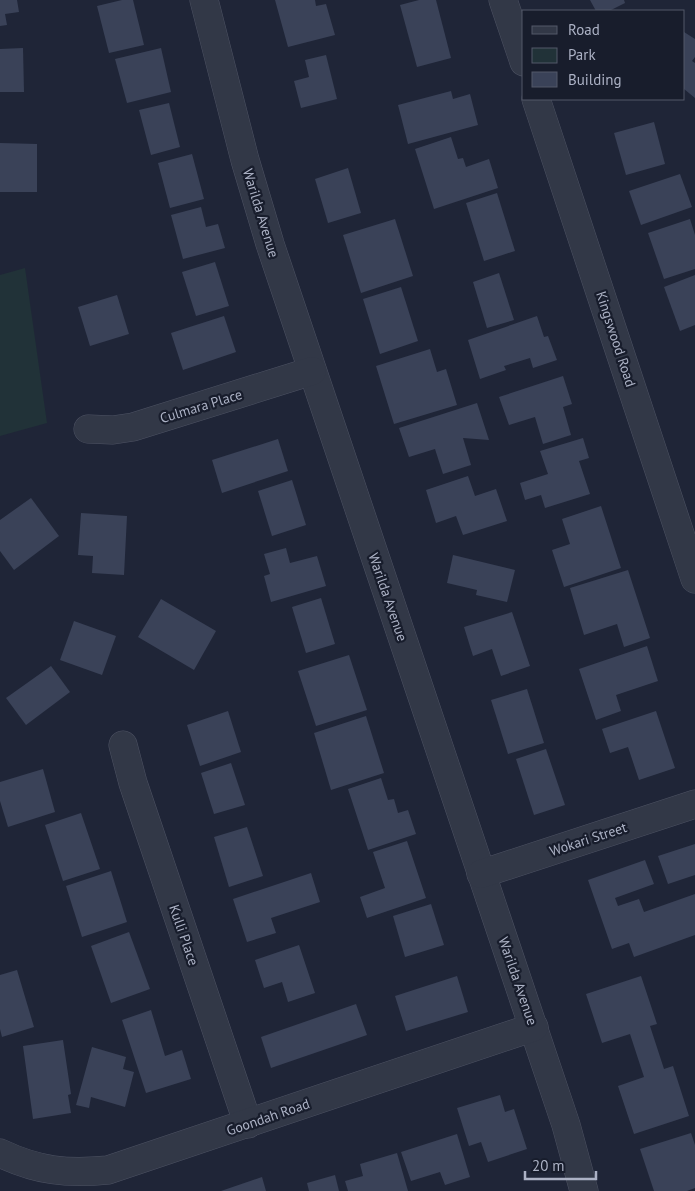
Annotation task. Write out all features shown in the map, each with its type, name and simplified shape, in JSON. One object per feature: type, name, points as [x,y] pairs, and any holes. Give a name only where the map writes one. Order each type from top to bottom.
[{"type":"street","name":"Warilda Avenue","points":[[204,0],[245,160],[312,371],[534,1028],[566,1125],[584,1191]]},
{"type":"street","points":[[503,0],[522,56]]},
{"type":"street","name":"Kingswood Road","points":[[536,100],[695,579]]},
{"type":"street","name":"Culmara Place","points":[[88,429],[113,430],[134,427],[312,371]]},
{"type":"street","name":"Kulli Place","points":[[123,745],[139,800],[248,1124]]},
{"type":"street","name":"Wokari Street","points":[[481,874],[695,804]]},
{"type":"street","name":"Goondah Road","points":[[0,1153],[46,1170],[77,1173],[108,1170],[534,1028]]},
{"type":"green space","points":[[25,268],[47,423],[0,436],[0,275]]},
{"type":"building","points":[[0,0],[17,0],[19,12],[5,14],[7,25],[0,26]]},
{"type":"building","points":[[122,0],[133,0],[144,45],[109,53],[97,6]]},
{"type":"building","points":[[275,0],[315,0],[316,6],[326,4],[335,35],[288,47]]},
{"type":"building","points":[[419,0],[436,0],[451,58],[417,67],[400,5]]},
{"type":"building","points":[[590,0],[624,0],[625,3],[611,10],[595,10]]},
{"type":"building","points":[[685,33],[695,39],[695,57],[692,61],[695,63],[695,98],[685,90]]},
{"type":"building","points":[[23,48],[24,92],[0,92],[0,49]]},
{"type":"building","points":[[161,48],[171,92],[127,103],[115,59]]},
{"type":"building","points":[[326,55],[337,99],[301,108],[294,81],[309,77],[305,60]]},
{"type":"building","points":[[451,91],[453,99],[470,94],[478,125],[408,144],[398,105]]},
{"type":"building","points":[[169,103],[180,147],[151,155],[139,110]]},
{"type":"building","points":[[654,122],[665,164],[626,175],[614,133]]},
{"type":"building","points":[[451,137],[458,159],[463,158],[466,167],[489,159],[498,188],[434,209],[415,149]]},
{"type":"building","points":[[0,143],[37,144],[37,192],[0,192]]},
{"type":"building","points":[[192,154],[204,199],[170,208],[158,163]]},
{"type":"building","points":[[348,168],[361,213],[328,223],[315,179]]},
{"type":"building","points":[[680,174],[692,207],[641,225],[629,191]]},
{"type":"building","points":[[497,193],[515,251],[484,261],[466,203]]},
{"type":"building","points":[[201,207],[206,227],[218,224],[225,248],[183,259],[171,215]]},
{"type":"building","points":[[395,219],[413,276],[361,293],[343,235]]},
{"type":"building","points":[[690,219],[695,235],[695,269],[664,279],[648,233]]},
{"type":"building","points":[[215,262],[229,306],[196,316],[182,272]]},
{"type":"building","points":[[499,273],[514,320],[487,328],[473,282]]},
{"type":"building","points":[[695,275],[695,325],[680,331],[664,287]]},
{"type":"building","points":[[401,287],[418,341],[380,354],[363,299]]},
{"type":"building","points":[[117,295],[129,334],[90,346],[78,307]]},
{"type":"building","points":[[224,316],[236,352],[183,370],[171,333]]},
{"type":"building","points":[[537,316],[544,337],[548,336],[557,360],[533,368],[530,358],[504,366],[506,370],[480,379],[468,340]]},
{"type":"building","points":[[430,349],[437,372],[446,369],[457,405],[394,424],[376,366]]},
{"type":"building","points":[[563,376],[572,404],[563,407],[571,435],[543,444],[535,417],[509,425],[499,397]]},
{"type":"building","points":[[477,403],[489,440],[463,438],[471,465],[443,474],[435,449],[409,457],[399,428]]},
{"type":"building","points":[[583,438],[589,458],[579,461],[590,494],[545,508],[541,495],[525,500],[520,483],[548,474],[540,451]]},
{"type":"building","points":[[278,439],[288,471],[222,493],[212,460]]},
{"type":"building","points":[[468,476],[475,496],[496,489],[507,521],[463,535],[456,516],[436,523],[426,490]]},
{"type":"building","points":[[292,480],[306,525],[272,536],[258,491]]},
{"type":"building","points":[[31,498],[59,536],[14,570],[0,551],[0,520]]},
{"type":"building","points":[[601,506],[621,568],[564,587],[552,550],[570,544],[562,519]]},
{"type":"building","points":[[81,513],[127,516],[124,575],[92,573],[93,556],[78,555]]},
{"type":"building","points":[[286,548],[290,563],[317,556],[326,586],[271,602],[264,576],[270,574],[264,554]]},
{"type":"building","points":[[453,555],[515,570],[507,602],[476,595],[477,590],[447,583]]},
{"type":"building","points":[[628,570],[650,638],[624,647],[617,624],[584,635],[570,588]]},
{"type":"building","points":[[321,598],[335,644],[306,653],[292,607]]},
{"type":"building","points":[[161,599],[216,631],[194,670],[138,637]]},
{"type":"building","points":[[512,612],[530,666],[501,676],[492,649],[473,656],[464,627]]},
{"type":"building","points":[[74,621],[116,636],[102,675],[60,660]]},
{"type":"building","points":[[647,646],[658,681],[616,695],[621,711],[596,720],[579,669]]},
{"type":"building","points":[[349,655],[367,710],[316,726],[298,671]]},
{"type":"building","points":[[51,666],[70,692],[26,725],[6,698]]},
{"type":"building","points":[[527,689],[544,743],[508,754],[491,700]]},
{"type":"building","points":[[228,711],[241,752],[200,766],[187,725]]},
{"type":"building","points":[[656,711],[675,768],[639,780],[628,747],[610,753],[602,729]]},
{"type":"building","points":[[366,716],[384,773],[331,790],[314,733]]},
{"type":"building","points":[[546,749],[565,805],[534,815],[516,759]]},
{"type":"building","points":[[231,763],[245,805],[214,814],[201,773]]},
{"type":"building","points":[[43,769],[55,812],[8,827],[0,801],[0,782]]},
{"type":"building","points":[[381,778],[388,800],[394,799],[398,813],[408,810],[416,834],[368,850],[348,789]]},
{"type":"building","points":[[81,813],[100,869],[63,881],[45,825]]},
{"type":"building","points":[[247,827],[263,876],[229,887],[214,837]]},
{"type":"building","points":[[407,841],[426,898],[367,918],[360,897],[385,888],[373,852]]},
{"type":"building","points":[[695,844],[695,875],[668,884],[658,856]]},
{"type":"building","points":[[645,860],[654,884],[615,898],[618,906],[639,899],[644,912],[695,894],[695,935],[634,957],[629,943],[612,949],[588,880]]},
{"type":"building","points":[[111,871],[127,922],[82,937],[66,886]]},
{"type":"building","points":[[311,873],[320,902],[271,918],[276,933],[247,942],[233,899]]},
{"type":"building","points":[[431,904],[444,945],[405,957],[393,916]]},
{"type":"building","points":[[129,932],[150,989],[111,1003],[91,946]]},
{"type":"building","points":[[299,945],[315,993],[288,1002],[282,982],[264,988],[255,960]]},
{"type":"building","points":[[17,970],[34,1027],[2,1037],[0,1029],[0,975]]},
{"type":"building","points":[[457,976],[468,1012],[406,1031],[395,996]]},
{"type":"building","points":[[641,976],[657,1024],[650,1026],[664,1069],[673,1066],[689,1116],[634,1134],[618,1086],[644,1077],[630,1034],[602,1043],[586,994]]},
{"type":"building","points":[[356,1004],[367,1035],[271,1068],[261,1037]]},
{"type":"building","points":[[151,1010],[165,1056],[182,1050],[191,1079],[146,1093],[122,1020]]},
{"type":"building","points":[[63,1040],[71,1094],[68,1095],[71,1113],[33,1119],[23,1046]]},
{"type":"building","points":[[92,1047],[126,1057],[123,1069],[134,1072],[125,1107],[91,1097],[89,1108],[76,1105]]},
{"type":"building","points":[[500,1095],[505,1112],[514,1109],[527,1149],[488,1162],[481,1142],[469,1146],[457,1108]]},
{"type":"building","points":[[691,1133],[695,1145],[695,1188],[687,1191],[654,1191],[640,1149]]},
{"type":"building","points":[[457,1134],[470,1177],[445,1185],[440,1172],[411,1181],[401,1152]]},
{"type":"building","points":[[397,1153],[408,1191],[348,1191],[345,1181],[363,1176],[360,1164]]},
{"type":"building","points":[[335,1175],[339,1191],[309,1191],[307,1183]]},
{"type":"building","points":[[262,1177],[266,1191],[221,1191]]}]
